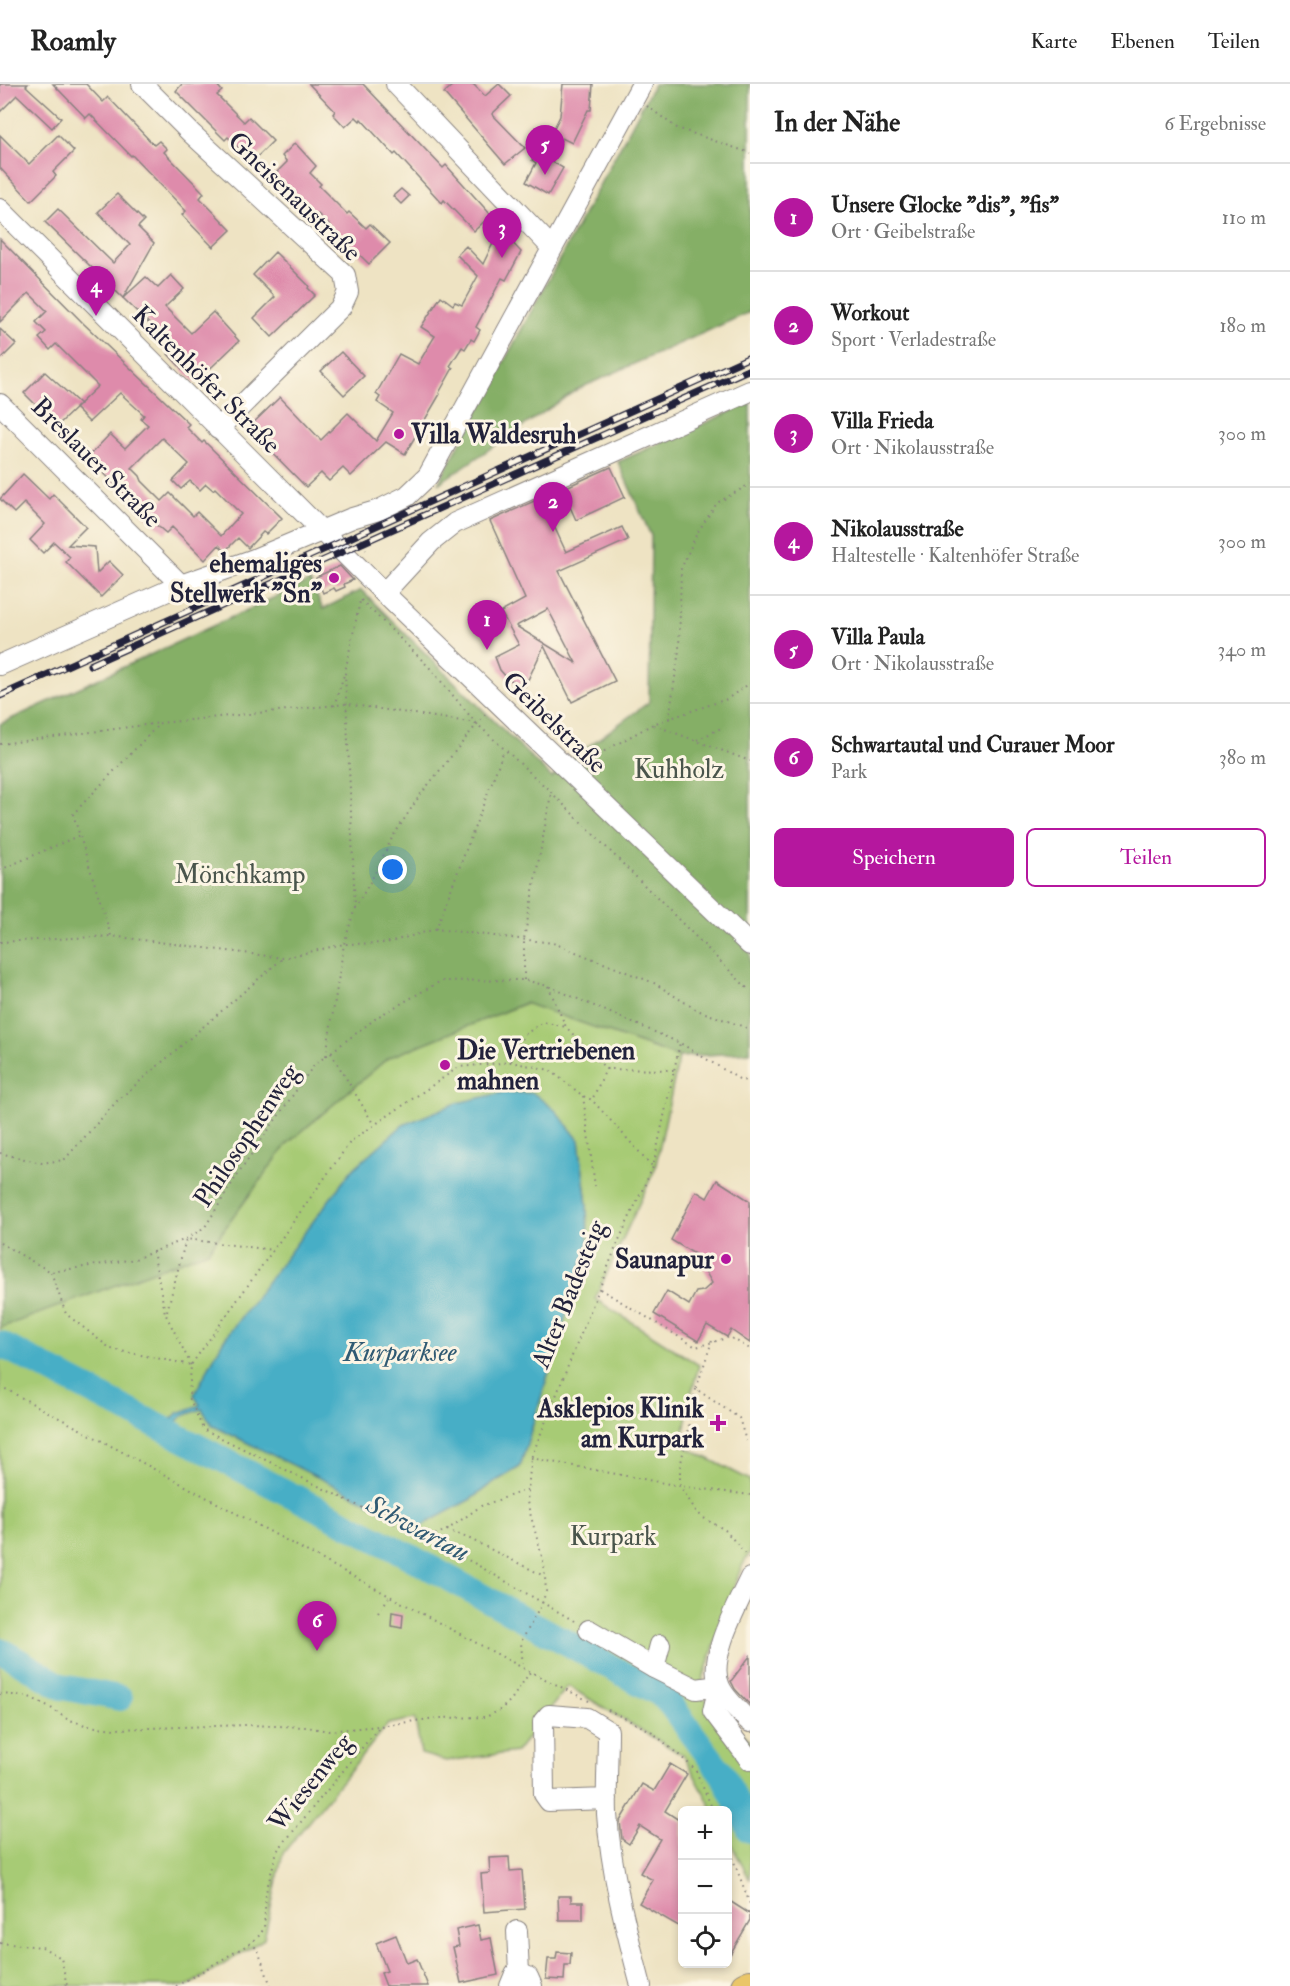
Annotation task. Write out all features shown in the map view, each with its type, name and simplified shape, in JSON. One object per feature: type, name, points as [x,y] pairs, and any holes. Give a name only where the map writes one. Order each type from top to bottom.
[{"type":"main road","points":[[744,1986],[750,1983]]},
{"type":"street","name":"Gneisenaustraße","points":[[142,84],[191,133],[345,275],[348,292],[341,307],[218,429]]},
{"type":"street","points":[[396,84],[552,248]]},
{"type":"street","points":[[0,665],[182,585],[252,560],[352,518],[379,510],[407,496],[428,476],[552,248],[634,88]]},
{"type":"street","name":"Kaltenhöfer Straße","points":[[0,209],[321,530],[359,556]]},
{"type":"street","points":[[384,593],[431,542],[455,523],[750,391]]},
{"type":"street","name":"Breslauer Straße","points":[[0,404],[182,585]]},
{"type":"street","name":"Geibelstraße","points":[[359,556],[384,593],[750,945]]},
{"type":"street","points":[[750,1578],[720,1645],[717,1664],[719,1686],[713,1711],[750,1760]]},
{"type":"street","points":[[589,1630],[654,1668],[696,1689],[719,1686]]},
{"type":"street","points":[[654,1668],[660,1645]]},
{"type":"street","points":[[719,1686],[749,1719]]},
{"type":"street","points":[[608,1799],[549,1801],[544,1794],[543,1722],[549,1714],[587,1718],[608,1731],[608,1799],[607,1814],[618,1895],[641,1986]]},
{"type":"street","points":[[517,1931],[521,1982]]},
{"type":"path","points":[[634,88],[677,128],[750,153]]},
{"type":"path","points":[[669,719],[679,650],[681,569],[697,532],[717,503],[750,484]]},
{"type":"path","points":[[352,518],[359,556]]},
{"type":"path","points":[[334,706],[345,672],[364,593]]},
{"type":"path","points":[[361,600],[429,667],[476,723],[551,792],[750,991]]},
{"type":"path","points":[[345,672],[355,908]]},
{"type":"path","points":[[568,771],[653,724],[727,699],[750,683]]},
{"type":"path","points":[[326,1056],[344,944],[355,908],[392,838],[420,795],[476,723],[496,702]]},
{"type":"path","points":[[0,744],[260,711],[346,704],[476,723]]},
{"type":"path","points":[[111,936],[73,814],[160,723]]},
{"type":"path","points":[[653,724],[750,760]]},
{"type":"path","points":[[697,740],[721,728]]},
{"type":"path","points":[[436,929],[505,749]]},
{"type":"path","points":[[524,980],[524,939],[551,792]]},
{"type":"path","points":[[0,870],[80,835]]},
{"type":"path","points":[[0,942],[111,936],[283,958],[344,944],[386,943],[436,929],[524,939],[553,943],[654,983],[697,1010],[750,1029]]},
{"type":"path","points":[[0,1153],[41,1163],[64,1160],[117,1101],[283,958]]},
{"type":"path","name":"Philosophenweg","points":[[51,1272],[135,1259],[186,1239],[206,1227],[241,1169],[314,1065],[379,1016],[441,981],[524,980],[548,986],[680,1043],[739,1079],[750,1082]]},
{"type":"path","points":[[548,986],[566,1028],[606,1069],[675,1070]]},
{"type":"path","points":[[511,1062],[524,1035],[543,1022],[566,1028]]},
{"type":"path","name":"Alter Badesteig","points":[[543,1604],[546,1592],[543,1564],[527,1502],[531,1458],[618,1242],[653,1167],[680,1043]]},
{"type":"path","points":[[331,1053],[374,1125]]},
{"type":"path","points":[[191,1365],[351,1142],[459,1067],[511,1062],[550,1070],[583,1096],[592,1100],[653,1167]]},
{"type":"path","points":[[592,1100],[606,1069]]},
{"type":"path","points":[[583,1096],[595,1185]]},
{"type":"path","points":[[166,1316],[186,1239],[274,1250]]},
{"type":"path","points":[[0,1243],[51,1272],[66,1314],[111,1349],[191,1365]]},
{"type":"path","points":[[153,1251],[166,1316],[191,1365],[189,1397],[203,1429],[474,1563],[589,1630]]},
{"type":"path","points":[[600,1289],[696,1347],[730,1337],[750,1349]]},
{"type":"path","points":[[712,1341],[696,1389],[680,1468],[680,1486],[696,1511],[725,1530],[750,1559]]},
{"type":"path","points":[[0,1386],[389,1597],[530,1672],[591,1701]]},
{"type":"path","points":[[696,1389],[739,1418],[746,1441]]},
{"type":"path","points":[[531,1458],[680,1486],[750,1495]]},
{"type":"path","points":[[424,1539],[447,1530],[481,1506],[529,1489]]},
{"type":"path","points":[[447,1530],[544,1576]]},
{"type":"path","points":[[378,1613],[389,1597]]},
{"type":"path","points":[[523,1668],[521,1642],[543,1604]]},
{"type":"path","name":"Wiesenweg","points":[[176,1986],[249,1944],[260,1935],[264,1928],[266,1892],[277,1851],[380,1726],[436,1718],[486,1717],[500,1710],[511,1700],[530,1672]]},
{"type":"path","points":[[0,1694],[27,1696],[67,1719],[88,1726],[115,1729],[248,1725],[307,1727],[328,1731],[380,1726]]},
{"type":"path","points":[[601,1706],[651,1731],[695,1769],[711,1806]]},
{"type":"path","points":[[732,1857],[750,1904]]},
{"type":"path","points":[[0,1942],[42,1947],[61,1958],[67,1986]]},
{"type":"path","points":[[249,1944],[257,1948],[271,1986]]},
{"type":"green space","points":[[654,84],[750,84],[750,312],[578,389],[438,484]]},
{"type":"green space","name":"Mönchkamp","points":[[750,403],[750,1052],[679,1057],[525,1003],[388,1058],[287,1144],[208,1251],[0,1328],[0,724],[310,581],[323,609],[361,590],[552,778],[568,761],[649,702],[651,536],[618,462]]},
{"type":"green space","name":"Kurpark","points":[[526,1003],[679,1057],[655,1169],[595,1299],[699,1365],[689,1402],[682,1445],[750,1480],[750,1552],[741,1568],[702,1682],[702,1696],[750,1741],[750,1880],[732,1846],[732,1806],[711,1806],[684,1756],[568,1686],[516,1752],[446,1761],[421,1754],[415,1719],[388,1724],[283,1853],[264,1939],[189,1986],[0,1986],[0,1303],[208,1251],[287,1144],[388,1057]],"holes":[[[579,1141],[587,1205],[588,1243],[520,1467],[471,1499]]]},
{"type":"water","name":"Kurparksee","points":[[501,1093],[533,1093],[556,1111],[579,1140],[587,1205],[588,1243],[520,1467],[471,1499],[419,1527],[213,1426],[202,1409],[183,1416],[166,1430],[161,1428],[178,1413],[200,1405],[194,1395],[223,1341],[351,1171],[403,1125],[457,1103]]},
{"type":"building","points":[[0,84],[28,84],[26,86],[61,118],[52,128],[17,95],[0,112]]},
{"type":"building","points":[[53,84],[86,84],[103,102],[108,97],[154,145],[159,141],[167,149],[164,152],[204,193],[200,198],[231,230],[213,247],[182,215],[186,211],[132,155],[90,114],[86,118]]},
{"type":"building","points":[[182,84],[216,84],[222,91],[217,95],[244,122],[249,117],[273,141],[252,162],[228,137],[225,140],[176,91]]},
{"type":"building","points":[[309,84],[363,84],[443,168],[446,165],[491,215],[474,231],[444,200],[442,203],[361,119],[360,121],[356,117],[345,127],[333,114],[335,111]]},
{"type":"building","points":[[454,84],[473,84],[485,96],[499,84],[511,96],[492,114],[525,148],[505,164],[444,93]]},
{"type":"building","points":[[563,84],[593,84],[591,110],[588,110],[572,143],[562,138],[549,160],[563,168],[548,195],[526,182],[536,163],[532,160],[539,147],[543,150],[560,116]]},
{"type":"building","points":[[0,135],[29,164],[58,135],[74,151],[53,172],[56,176],[31,201],[0,168]]},
{"type":"building","points":[[295,143],[316,166],[310,173],[321,184],[319,186],[347,214],[349,212],[366,228],[370,224],[390,243],[369,264],[318,214],[314,219],[289,193],[286,195],[270,179],[287,162],[282,156]]},
{"type":"building","points":[[401,189],[409,196],[401,204],[393,196]]},
{"type":"building","points":[[117,194],[144,221],[138,227],[154,243],[123,298],[45,222],[58,209],[113,263],[130,245],[98,212]]},
{"type":"building","points":[[500,229],[521,252],[506,280],[502,278],[476,327],[480,330],[474,341],[471,339],[465,349],[462,347],[450,366],[453,368],[440,394],[405,454],[386,442],[351,476],[343,468],[329,481],[321,473],[306,487],[248,428],[280,397],[321,440],[348,413],[376,441],[393,413],[377,402],[380,397],[376,394],[399,354],[418,364],[435,336],[421,327],[441,296],[453,305],[455,302],[462,305],[478,276],[457,255],[466,246],[483,264]]},
{"type":"building","points":[[0,239],[84,324],[189,424],[186,427],[202,443],[204,441],[282,518],[266,534],[263,532],[248,548],[238,538],[225,551],[219,545],[205,560],[172,527],[166,533],[148,518],[88,457],[110,434],[125,448],[148,425],[141,419],[144,415],[120,393],[89,422],[75,408],[98,386],[56,344],[50,350],[39,338],[46,332],[36,322],[47,311],[29,293],[0,322]],"holes":[[[162,438],[189,464],[173,481],[181,489],[190,481],[200,490],[206,484],[213,490],[215,488],[241,514],[221,536],[197,512],[193,516],[170,493],[162,501],[132,468]]]},
{"type":"building","points":[[275,252],[315,295],[272,337],[254,318],[275,297],[253,275]]},
{"type":"building","points":[[171,275],[184,289],[165,307],[191,333],[213,312],[239,341],[195,383],[168,354],[174,348],[123,298],[146,277],[158,288]]},
{"type":"building","points":[[0,329],[16,344],[0,360]]},
{"type":"building","points":[[341,352],[364,376],[344,395],[321,371]]},
{"type":"building","points":[[45,372],[80,404],[57,426],[24,393]]},
{"type":"building","points":[[611,467],[625,497],[576,520],[562,489]]},
{"type":"building","points":[[23,474],[49,499],[53,494],[86,527],[68,545],[95,547],[97,573],[109,561],[123,575],[101,597],[66,562],[70,557],[54,542],[43,553],[30,540],[45,524],[24,503],[14,513],[0,499]]},
{"type":"building","points":[[541,498],[566,552],[622,527],[628,540],[559,571],[615,681],[572,702],[544,646],[525,686],[508,679],[500,670],[495,657],[519,645],[501,612],[525,599],[490,521]],"holes":[[[548,609],[576,663],[516,626]]]},
{"type":"building","name":"ehemaliges Stellwerk \"Sn\"","points":[[340,566],[353,580],[336,591],[334,588],[323,593],[316,577]]},
{"type":"building","name":"Saunapur","points":[[717,1180],[750,1201],[750,1343],[731,1330],[727,1337],[707,1325],[698,1341],[654,1314],[667,1291],[689,1305],[696,1292],[703,1291],[712,1283],[704,1269],[708,1262],[671,1240],[696,1191],[707,1198]]},
{"type":"building","points":[[392,1612],[403,1614],[402,1628],[391,1626]]},
{"type":"building","points":[[750,1656],[750,1705],[735,1689],[731,1681]]},
{"type":"building","points":[[670,1764],[687,1774],[665,1811],[678,1819],[678,1926],[639,1903],[653,1880],[640,1873],[660,1839],[640,1826],[629,1844],[622,1839],[620,1821],[642,1784],[654,1791]]},
{"type":"building","points":[[509,1857],[510,1871],[522,1870],[525,1909],[484,1912],[481,1874],[490,1873],[489,1858]]},
{"type":"building","points":[[558,1896],[571,1896],[571,1902],[583,1902],[583,1920],[559,1920]]},
{"type":"building","points":[[732,1903],[750,1914],[750,1920],[732,1951]]},
{"type":"building","points":[[478,1925],[481,1940],[491,1938],[498,1975],[461,1983],[453,1947],[459,1946],[456,1930]]},
{"type":"building","points":[[396,1935],[407,1963],[417,1959],[428,1986],[386,1986],[381,1973],[387,1971],[376,1943]]},
{"type":"building","points":[[557,1952],[571,1953],[570,1965],[565,1965],[564,1980],[546,1979],[548,1959],[556,1959]]},
{"type":"waterway","name":"Schwartau","points":[[0,1344],[405,1554],[664,1696],[723,1775],[750,1830]]},
{"type":"waterway","points":[[0,1650],[62,1687],[120,1698]]},
{"type":"railway","points":[[0,696],[750,357]]},
{"type":"railway","points":[[90,665],[750,369]]},
{"type":"place","name":"Villa Paula","points":[[545,175]]},
{"type":"place","name":"Villa Frieda","points":[[502,258]]},
{"type":"place","name":"Nikolausstraße","points":[[96,316]]},
{"type":"place","name":"Villa Waldesruh","points":[[399,434]]},
{"type":"place","name":"Workout","points":[[553,532]]},
{"type":"place","name":"ehemaliges Stellwerk \"Sn\"","points":[[334,578]]},
{"type":"place","name":"Unsere Glocke \"dis\", \"fis\"","points":[[487,650]]},
{"type":"place","name":"Die Vertriebenen mahnen","points":[[445,1065]]},
{"type":"place","name":"Saunapur","points":[[726,1259]]},
{"type":"place","name":"Asklepios Klinik am Kurpark","points":[[718,1423]]},
{"type":"place","name":"Schwartautal und Curauer Moor","points":[[317,1651]]},
{"type":"park label","name":"Kuhholz","points":[[679,769]]}]
